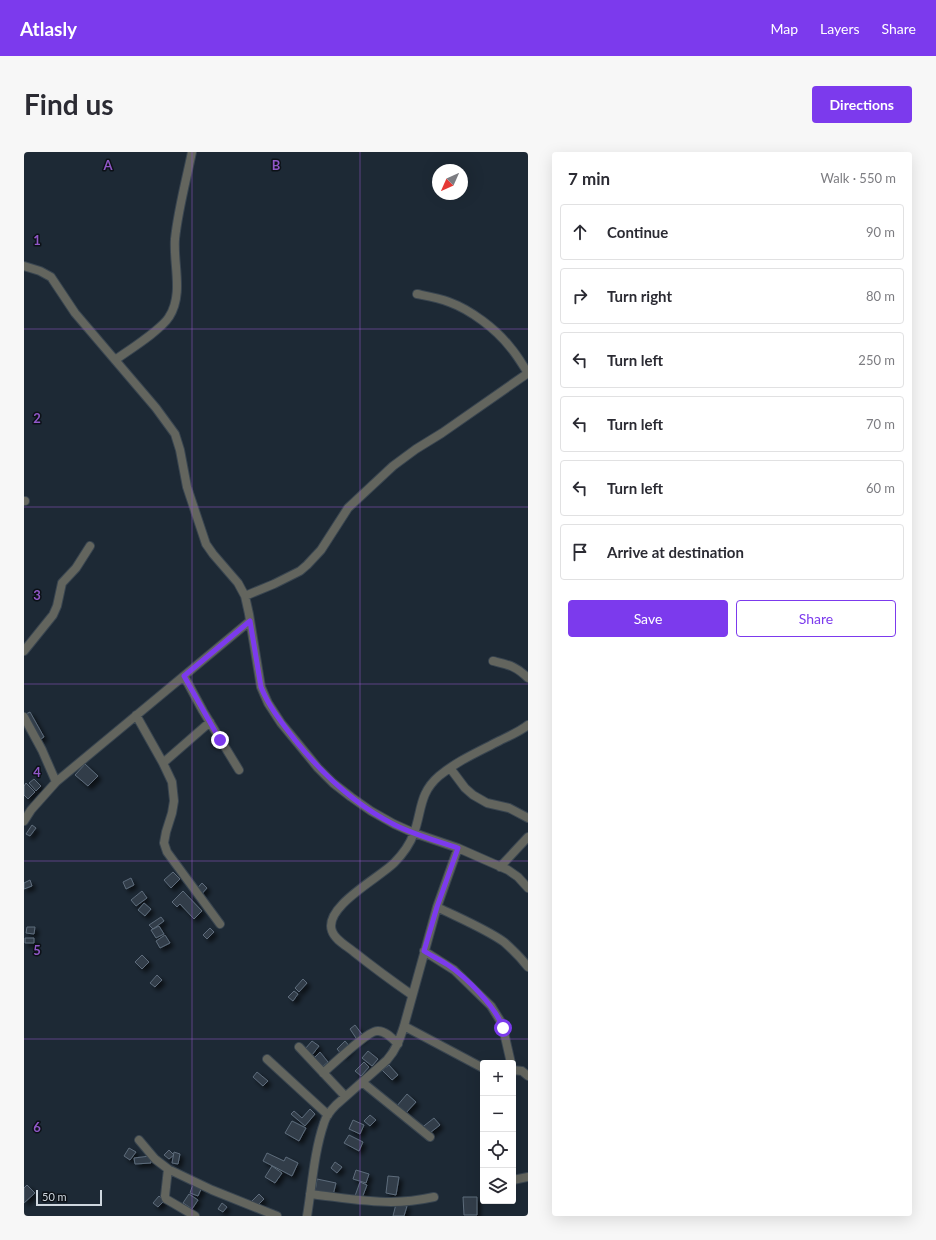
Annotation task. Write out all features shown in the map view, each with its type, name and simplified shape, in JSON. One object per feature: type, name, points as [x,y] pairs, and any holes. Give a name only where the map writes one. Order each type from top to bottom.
[{"type":"street","points":[[115,360],[162,325],[169,318],[176,301],[176,237],[192,152]]},
{"type":"street","points":[[24,266],[40,271],[51,278],[75,313],[156,408],[174,434],[180,450],[187,487],[206,544],[238,583],[245,596],[261,687],[268,703],[282,723],[318,768],[350,797],[371,811],[414,833],[458,848],[500,867],[518,877],[528,888]]},
{"type":"street","points":[[245,596],[279,582],[308,566],[321,550],[348,508],[393,466],[528,373],[510,347],[501,337],[471,313],[449,302],[416,294]]},
{"type":"street","points":[[24,651],[53,615],[57,606],[62,583],[76,568],[90,546]]},
{"type":"street","points":[[24,821],[31,810],[56,782],[250,621]]},
{"type":"street","points":[[493,661],[512,665],[528,678]]},
{"type":"street","points":[[184,676],[239,770]]},
{"type":"street","points":[[136,715],[172,782],[174,793],[172,813],[164,842],[167,852],[220,924]]},
{"type":"street","points":[[24,717],[42,750],[56,782]]},
{"type":"street","points":[[163,763],[210,722]]},
{"type":"street","points":[[412,995],[382,974],[340,941],[335,936],[331,926],[332,918],[342,904],[386,871],[400,858],[414,833],[424,796],[438,777],[472,755],[518,732],[528,725]]},
{"type":"street","points":[[450,768],[465,788],[473,795],[488,803],[509,808],[528,818]]},
{"type":"street","points":[[500,867],[528,837]]},
{"type":"street","points":[[307,1216],[318,1148],[324,1122],[336,1105],[345,1096],[387,1060],[398,1044],[437,907],[458,848]]},
{"type":"street","points":[[437,907],[494,936],[517,954],[528,968]]},
{"type":"street","points":[[424,951],[454,970],[491,1006],[501,1022],[510,1060]]},
{"type":"street","points":[[404,1026],[480,1066]]},
{"type":"street","points":[[323,1073],[362,1040],[375,1032],[382,1032],[398,1044]]},
{"type":"street","points":[[299,1048],[345,1096]]},
{"type":"street","points":[[267,1059],[328,1115]]},
{"type":"street","points":[[516,1070],[528,1074]]},
{"type":"street","points":[[362,1082],[430,1137]]},
{"type":"street","points":[[138,1140],[155,1159],[168,1169],[212,1190],[277,1216]]},
{"type":"street","points":[[168,1169],[166,1199],[195,1216]]},
{"type":"street","points":[[516,1180],[528,1178]]},
{"type":"street","points":[[310,1194],[390,1202],[434,1198]]},
{"type":"building","points":[[30,712],[44,737],[34,743],[24,715]]},
{"type":"building","points":[[85,764],[98,776],[88,786],[75,775]]},
{"type":"building","points":[[34,779],[41,786],[36,791],[29,783]]},
{"type":"building","points":[[26,783],[35,792],[28,799],[24,795],[24,786]]},
{"type":"building","points":[[32,825],[36,828],[30,836],[26,834]]},
{"type":"building","points":[[173,872],[180,879],[171,888],[164,880]]},
{"type":"building","points":[[131,878],[134,885],[126,889],[123,882]]},
{"type":"building","points":[[30,880],[32,886],[24,889],[24,883]]},
{"type":"building","points":[[202,883],[207,888],[199,897],[194,892]]},
{"type":"building","points":[[142,891],[147,898],[136,906],[131,900]]},
{"type":"building","points":[[183,891],[202,911],[194,919],[180,904],[177,907],[172,902]]},
{"type":"building","points":[[144,903],[151,909],[145,916],[138,910]]},
{"type":"building","points":[[161,917],[164,921],[153,929],[149,925]]},
{"type":"building","points":[[159,926],[164,934],[156,938],[151,930]]},
{"type":"building","points":[[27,927],[35,927],[34,934],[26,933]]},
{"type":"building","points":[[210,928],[214,932],[207,939],[203,935]]},
{"type":"building","points":[[165,935],[170,943],[160,948],[156,941]]},
{"type":"building","points":[[25,938],[34,938],[34,943],[25,943]]},
{"type":"building","points":[[142,955],[149,962],[142,969],[135,962]]},
{"type":"building","points":[[157,975],[162,980],[155,987],[150,983]]},
{"type":"building","points":[[303,979],[307,983],[299,992],[295,988]]},
{"type":"building","points":[[294,991],[298,994],[293,1001],[288,997]]},
{"type":"building","points":[[355,1025],[364,1037],[358,1041],[350,1029]]},
{"type":"building","points":[[312,1041],[319,1046],[312,1055],[305,1049]]},
{"type":"building","points":[[345,1041],[351,1048],[343,1056],[337,1049]]},
{"type":"building","points":[[368,1051],[378,1059],[372,1066],[362,1058]]},
{"type":"building","points":[[320,1052],[328,1062],[320,1069],[312,1060]]},
{"type":"building","points":[[364,1062],[369,1067],[361,1076],[355,1071]]},
{"type":"building","points":[[389,1065],[398,1075],[392,1080],[382,1070]]},
{"type":"building","points":[[257,1072],[268,1081],[263,1086],[253,1077]]},
{"type":"building","points":[[407,1094],[416,1102],[404,1115],[396,1107]]},
{"type":"building","points":[[310,1109],[315,1114],[305,1126],[291,1114],[294,1111],[302,1118]]},
{"type":"building","points":[[370,1115],[376,1120],[370,1126],[364,1121]]},
{"type":"building","points":[[434,1118],[440,1125],[426,1136],[420,1129]]},
{"type":"building","points":[[353,1120],[364,1125],[360,1134],[349,1129]]},
{"type":"building","points":[[292,1121],[306,1128],[299,1141],[285,1133]]},
{"type":"building","points":[[349,1135],[363,1142],[359,1151],[344,1143]]},
{"type":"building","points":[[129,1148],[136,1152],[130,1160],[124,1156]]},
{"type":"building","points":[[169,1150],[174,1155],[169,1159],[164,1155]]},
{"type":"building","points":[[174,1152],[180,1154],[178,1164],[172,1163]]},
{"type":"building","points":[[267,1153],[284,1161],[286,1157],[298,1163],[292,1176],[263,1161]]},
{"type":"building","points":[[150,1156],[151,1163],[135,1164],[134,1158]]},
{"type":"building","points":[[335,1162],[342,1167],[337,1173],[331,1168]]},
{"type":"building","points":[[272,1166],[282,1173],[275,1183],[265,1177]]},
{"type":"building","points":[[356,1170],[369,1174],[366,1183],[353,1179]]},
{"type":"building","points":[[388,1176],[399,1177],[396,1195],[386,1193]]},
{"type":"building","points":[[317,1179],[336,1183],[333,1195],[315,1192]]},
{"type":"building","points":[[360,1182],[367,1185],[362,1198],[355,1196]]},
{"type":"building","points":[[193,1184],[202,1187],[198,1196],[190,1193]]},
{"type":"building","points":[[27,1185],[35,1193],[24,1203],[24,1188]]},
{"type":"building","points":[[189,1194],[198,1200],[192,1209],[183,1203]]},
{"type":"building","points":[[259,1194],[264,1199],[257,1206],[252,1201]]},
{"type":"building","points":[[159,1196],[164,1201],[158,1207],[153,1203]]},
{"type":"building","points":[[463,1197],[477,1197],[477,1215],[464,1215]]},
{"type":"building","points":[[222,1203],[227,1207],[223,1212],[218,1209]]},
{"type":"building","points":[[396,1204],[407,1206],[404,1216],[393,1216]]},
{"type":"route","points":[[220,740],[184,676],[250,621],[261,687],[264,696],[282,723],[318,768],[350,797],[371,811],[414,833],[458,848],[437,907],[424,951],[460,974],[491,1006],[503,1028]]}]
